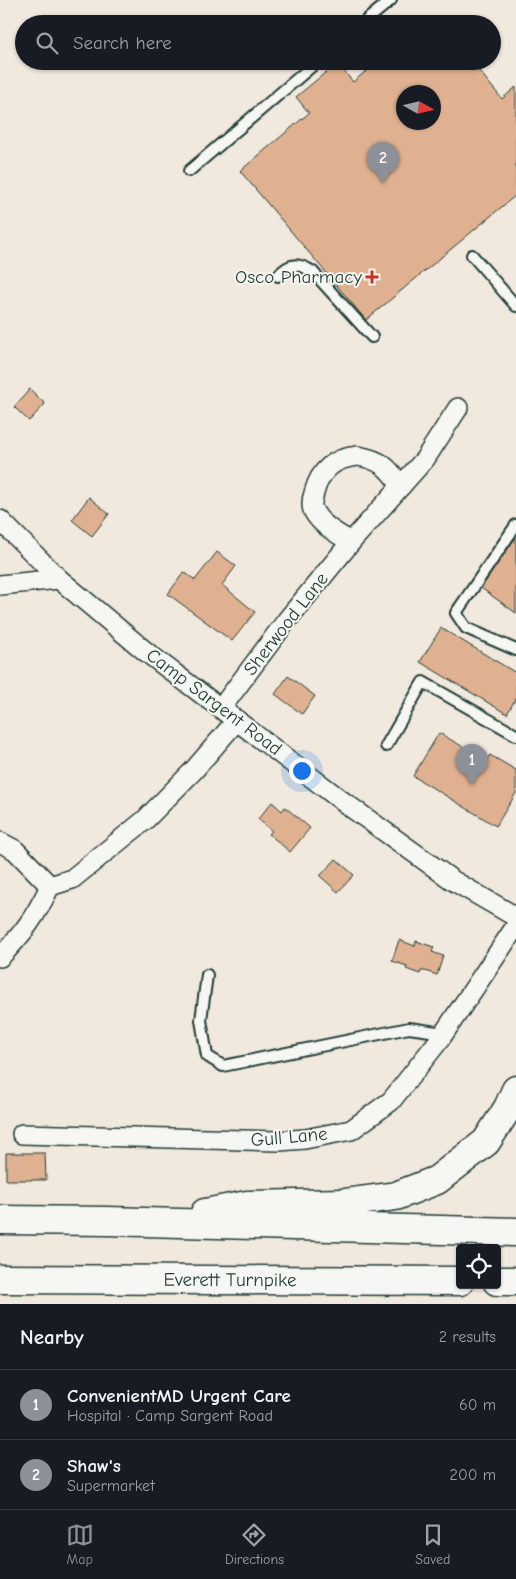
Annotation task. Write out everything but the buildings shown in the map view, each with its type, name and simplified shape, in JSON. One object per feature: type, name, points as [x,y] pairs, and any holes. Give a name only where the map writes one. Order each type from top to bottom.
[{"type":"highway","points":[[157,1222],[247,1205],[344,1203],[396,1196],[437,1180],[486,1142],[508,1108],[516,1090]]},
{"type":"highway","points":[[0,1220],[157,1222],[516,1232]]},
{"type":"highway","name":"Everett Turnpike","points":[[0,1279],[456,1281]]},
{"type":"highway","points":[[501,1281],[516,1281]]},
{"type":"street","name":"Sherwood Lane","points":[[222,708],[287,620],[351,542],[425,459],[458,408]]},
{"type":"street","points":[[351,542],[327,527],[314,511],[312,500],[316,487],[327,466],[346,457],[358,456],[374,459],[389,470],[401,486]]},
{"type":"street","name":"Camp Sargent Road","points":[[0,520],[59,579],[145,651],[345,803],[452,880],[516,917]]},
{"type":"street","points":[[0,585],[59,579]]},
{"type":"street","points":[[0,957],[25,931],[38,912],[50,886],[72,879],[145,820],[194,770],[237,720]]},
{"type":"street","points":[[0,842],[15,850],[50,886]]},
{"type":"street","name":"Gull Lane","points":[[22,1134],[280,1141],[305,1139],[351,1130],[391,1101],[444,1033],[516,926]]},
{"type":"lane","points":[[373,15],[391,0]]},
{"type":"lane","points":[[188,170],[307,70]]},
{"type":"lane","points":[[472,255],[516,306]]},
{"type":"lane","points":[[278,276],[290,266],[296,264],[304,266],[313,272],[372,337]]},
{"type":"lane","points":[[516,525],[456,613],[466,628],[516,650]]},
{"type":"lane","points":[[386,746],[423,682],[516,735]]},
{"type":"lane","points":[[207,976],[202,1020],[208,1056],[223,1066],[409,1028],[444,1033]]},
{"type":"place","name":"Shaw's","points":[[383,183]]},
{"type":"place","name":"Osco Pharmacy","points":[[372,277]]},
{"type":"place","name":"ConvenientMD Urgent Care","points":[[472,785]]}]
